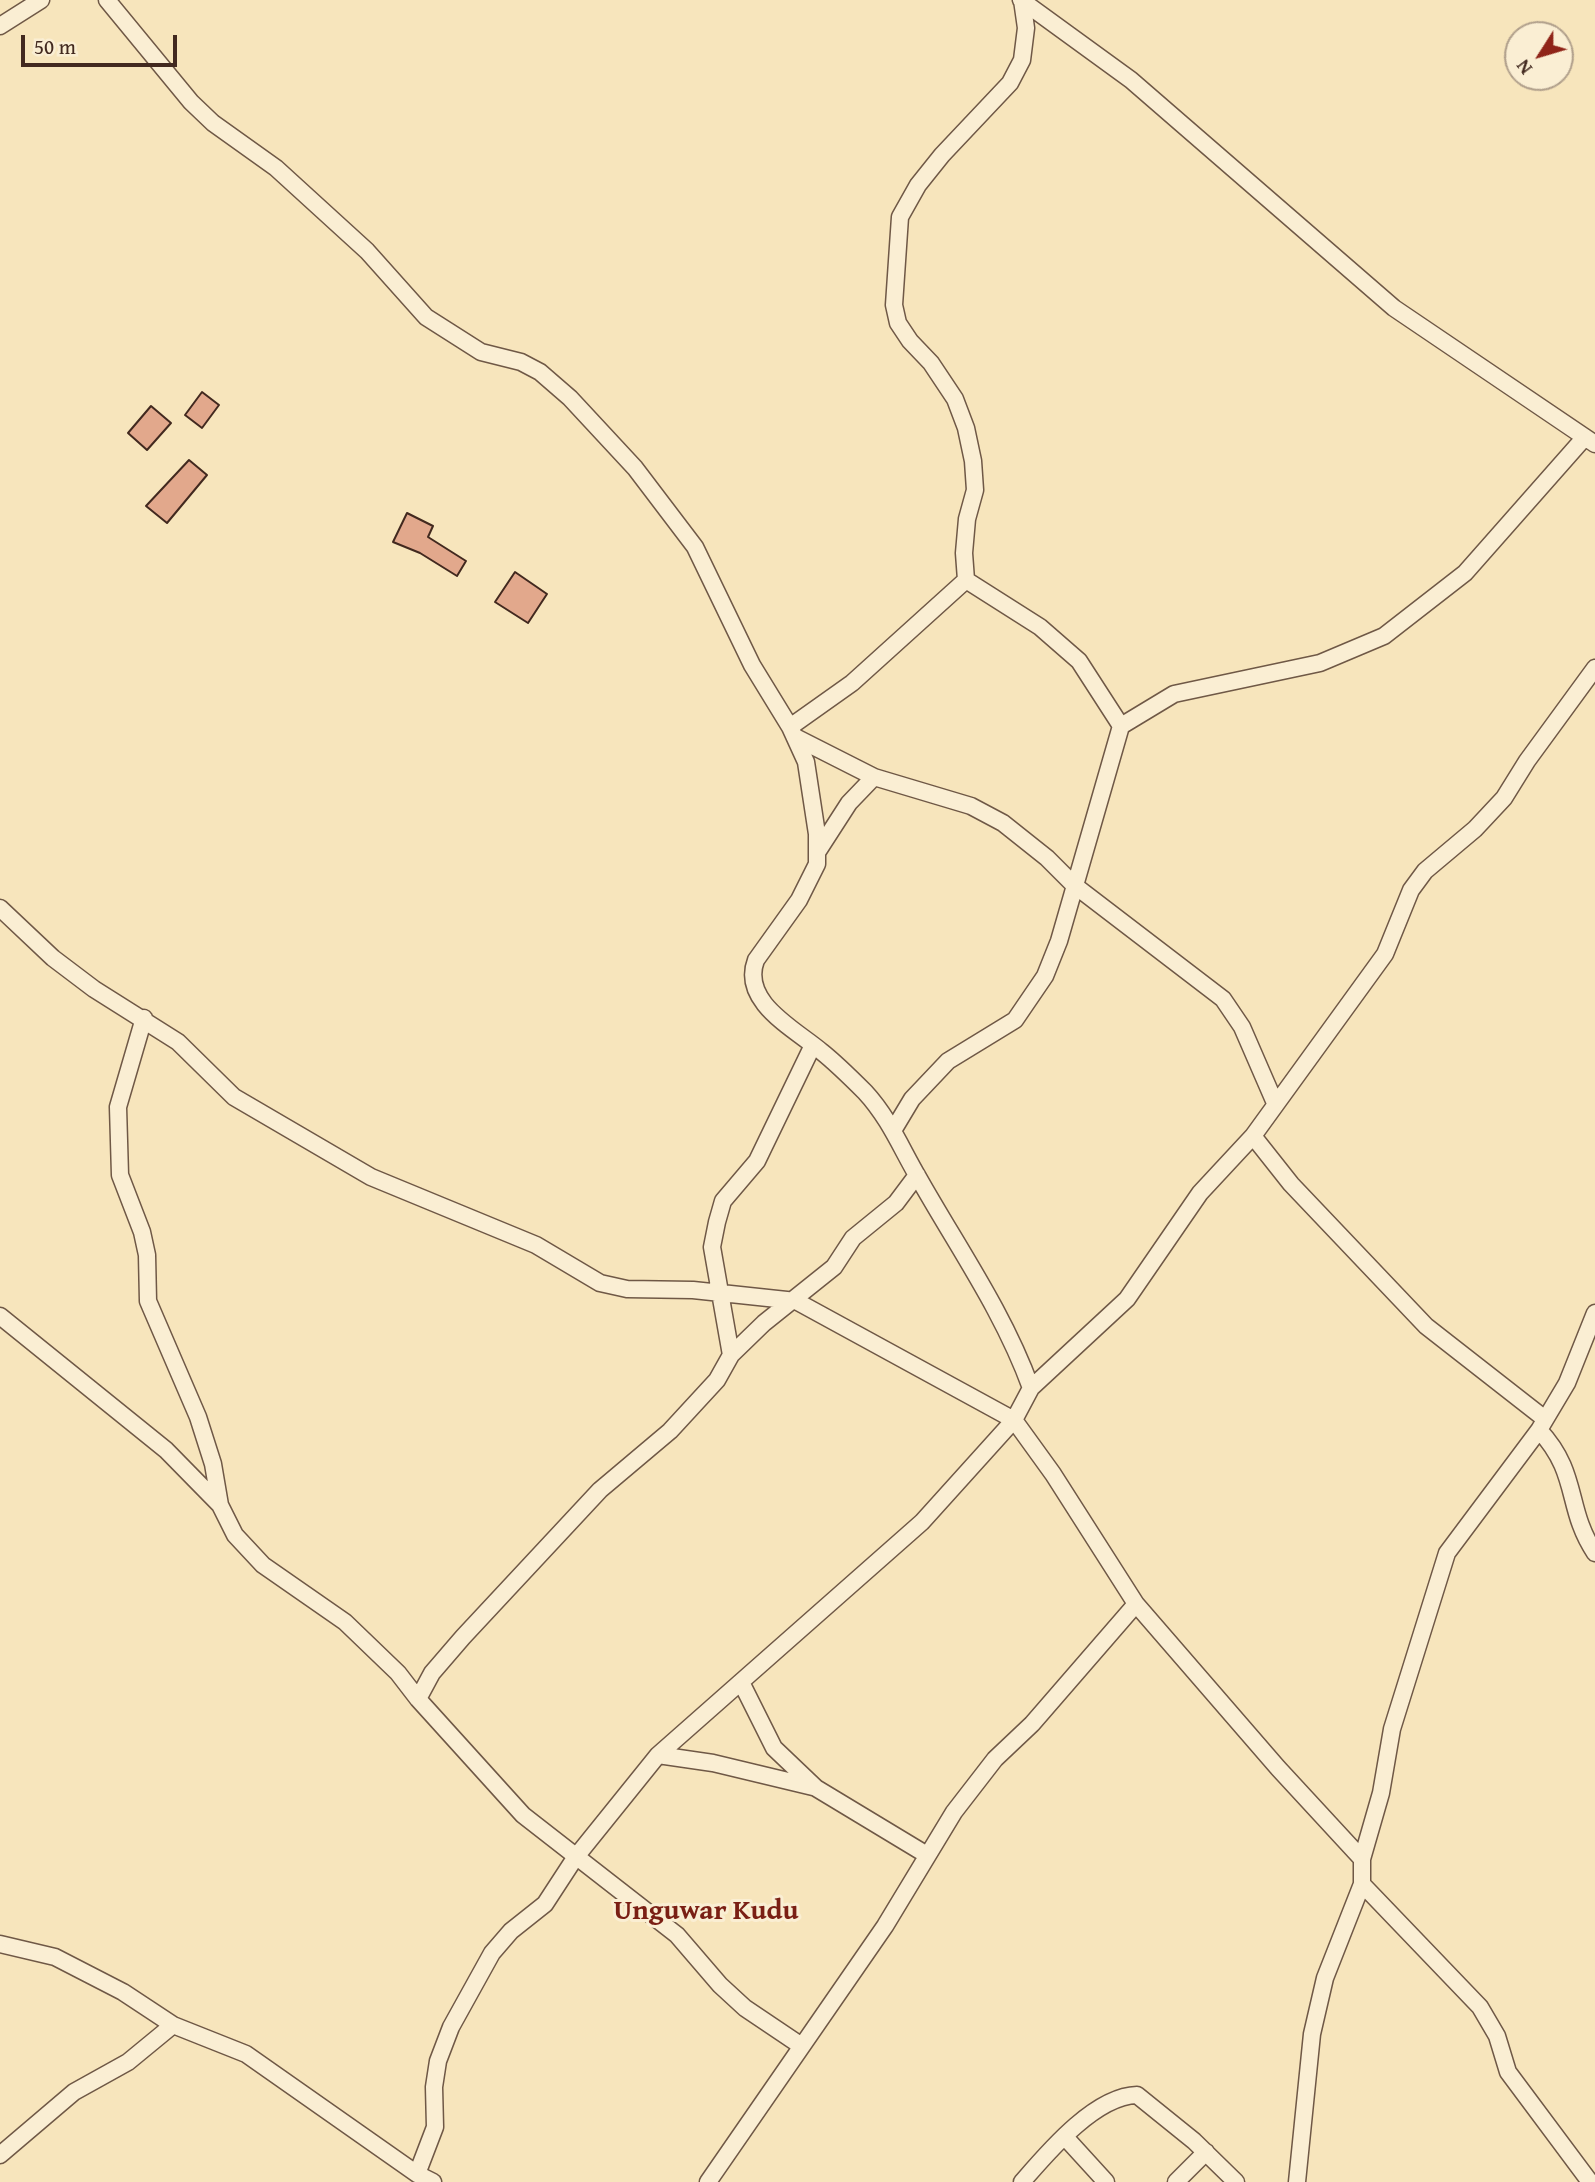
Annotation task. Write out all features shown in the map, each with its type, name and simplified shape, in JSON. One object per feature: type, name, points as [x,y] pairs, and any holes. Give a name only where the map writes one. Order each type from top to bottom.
[{"type":"street","points":[[0,26],[41,0]]},
{"type":"street","points":[[107,0],[191,102],[213,123],[276,168],[367,251],[426,317],[481,352],[521,362],[540,372],[597,425],[635,468],[695,547],[752,665],[793,732],[806,762],[818,851],[817,864],[799,900],[757,960],[752,972],[757,993],[768,1007],[866,1094],[894,1129],[917,1175],[991,1296],[1014,1341],[1031,1388]]},
{"type":"street","points":[[966,580],[964,553],[967,519],[975,490],[973,461],[966,428],[955,399],[932,363],[910,341],[898,323],[894,305],[900,217],[918,185],[942,155],[1010,83],[1022,60],[1026,28],[1021,0]]},
{"type":"street","points":[[894,1129],[912,1099],[948,1061],[1016,1020],[1045,976],[1059,941],[1121,726],[1174,694],[1320,663],[1384,636],[1465,573],[1590,441],[1394,308],[1131,80],[1021,0]]},
{"type":"street","points":[[793,732],[852,683],[966,580]]},
{"type":"street","points":[[966,580],[1040,627],[1079,661],[1121,726]]},
{"type":"street","points":[[0,1944],[55,1957],[123,1992],[173,2025],[246,2054],[428,2180],[435,2127],[436,2074],[451,2027],[492,1953],[511,1931],[545,1904],[575,1858],[657,1755],[742,1684],[778,1647],[922,1522],[1014,1420],[1031,1388],[1126,1299],[1200,1193],[1253,1136],[1385,954],[1411,890],[1425,871],[1475,829],[1504,798],[1527,761],[1595,668]]},
{"type":"street","points":[[793,732],[874,777],[971,806],[1003,823],[1047,858],[1074,886],[1223,999],[1242,1027],[1275,1103]]},
{"type":"street","points":[[818,851],[849,803],[874,777]]},
{"type":"street","points":[[0,908],[52,958],[94,989],[145,1018],[178,1042],[234,1097],[371,1177],[536,1245],[600,1283],[627,1289],[659,1288],[796,1301],[1014,1420],[1053,1474],[1136,1604],[1285,1777],[1362,1859]]},
{"type":"street","points":[[145,1018],[118,1107],[120,1175],[142,1232],[147,1255],[148,1301],[198,1418],[213,1464],[220,1505],[235,1535],[263,1565],[345,1622],[398,1673],[418,1699],[523,1815],[677,1935],[720,1985],[745,2008],[800,2045]]},
{"type":"street","points":[[731,1355],[712,1247],[723,1201],[757,1161],[813,1045]]},
{"type":"street","points":[[1253,1136],[1292,1184],[1426,1326],[1542,1424],[1566,1468],[1574,1492],[1575,1516],[1595,1553]]},
{"type":"street","points":[[418,1699],[432,1673],[463,1637],[600,1490],[670,1430],[717,1380],[731,1355],[764,1323],[796,1301],[834,1267],[853,1238],[896,1203],[917,1175]]},
{"type":"street","points":[[1297,2182],[1312,2034],[1325,1978],[1362,1884],[1362,1859],[1381,1793],[1392,1729],[1447,1553],[1542,1424],[1567,1382],[1595,1313]]},
{"type":"street","points":[[0,1316],[166,1450],[220,1505]]},
{"type":"street","points":[[708,2182],[800,2045],[885,1926],[927,1855],[995,1759],[1067,1686],[1136,1604]]},
{"type":"street","points":[[742,1684],[774,1748],[816,1788],[927,1855]]},
{"type":"street","points":[[657,1755],[713,1763],[816,1788]]},
{"type":"street","points":[[1362,1884],[1480,2007],[1497,2036],[1508,2072],[1590,2182]]},
{"type":"street","points":[[0,2154],[74,2092],[128,2062],[173,2025]]},
{"type":"street","points":[[1021,2182],[1098,2108],[1125,2095],[1136,2095],[1157,2108],[1236,2182]]},
{"type":"street","points":[[1065,2137],[1107,2182]]},
{"type":"street","points":[[1176,2182],[1206,2152]]},
{"type":"building","points":[[202,392],[219,405],[202,428],[185,415]]},
{"type":"building","points":[[151,406],[171,423],[147,450],[128,433]]},
{"type":"building","points":[[189,460],[207,475],[167,523],[146,506]]},
{"type":"building","points":[[407,513],[433,526],[428,537],[466,561],[457,576],[420,553],[393,542]]},
{"type":"building","points":[[515,572],[547,594],[528,623],[495,602]]},
{"type":"district","name":"Unguwar Kudu","points":[[706,1912]]}]
